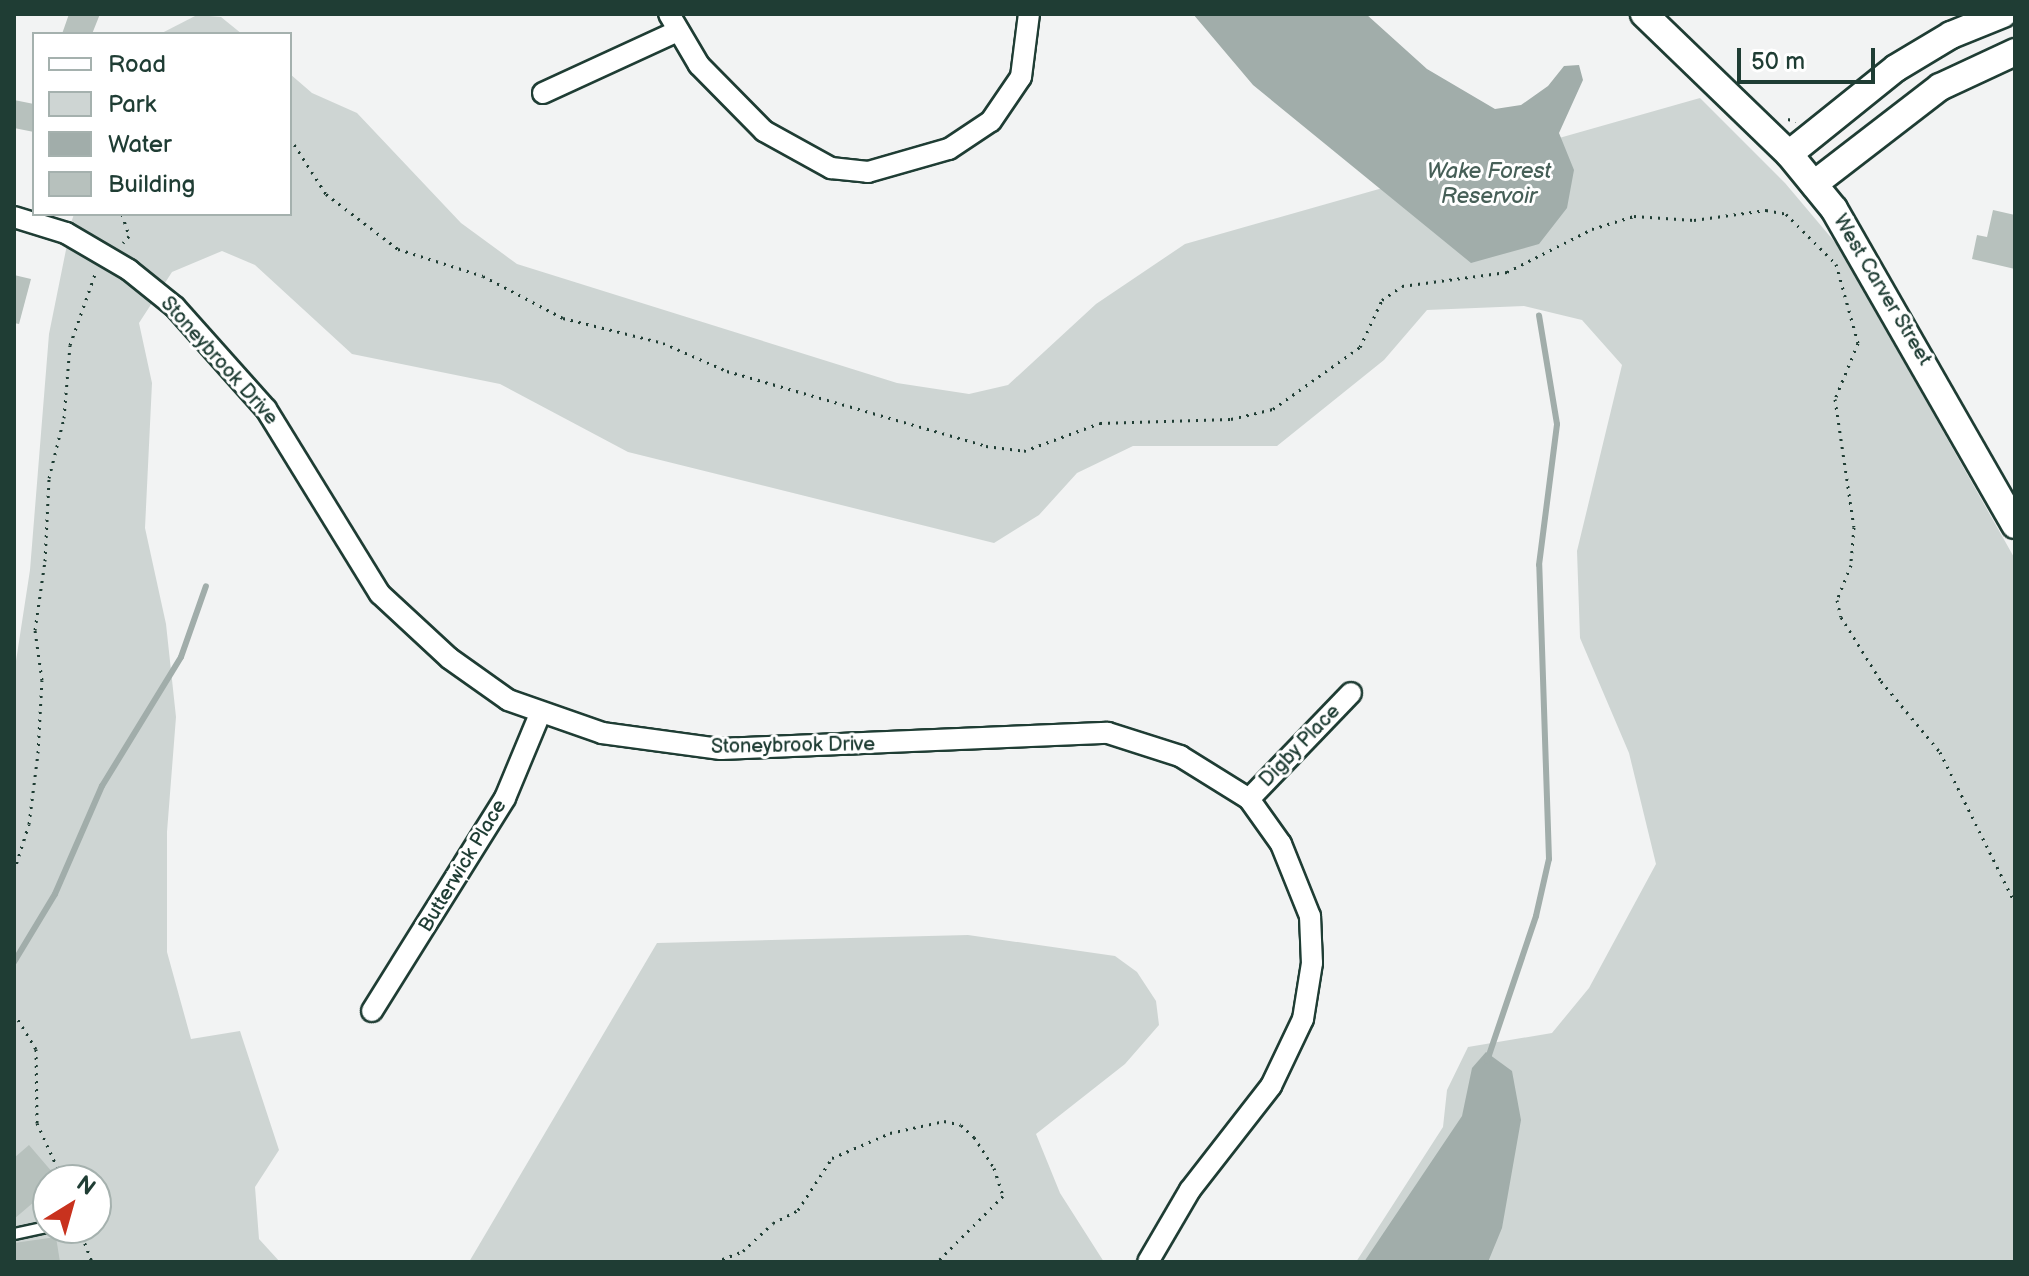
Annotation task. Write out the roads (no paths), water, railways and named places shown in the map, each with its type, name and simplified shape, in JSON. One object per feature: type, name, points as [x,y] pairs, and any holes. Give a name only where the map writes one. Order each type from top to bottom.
[{"type":"street","points":[[543,93],[673,23],[725,96],[764,131],[822,165],[868,172],[949,149],[991,121],[1021,77],[1029,14]]},
{"type":"street","name":"West Carver Street","points":[[1644,14],[1789,154],[1814,184],[1868,261],[2015,525]]},
{"type":"street","points":[[1789,154],[1896,68],[1951,35],[2003,14]]},
{"type":"street","points":[[1814,184],[1930,94],[2015,52]]},
{"type":"street","name":"Stoneybrook Drive","points":[[14,217],[66,233],[108,257],[175,307],[266,409],[380,594],[478,680],[540,714],[663,745],[721,749],[1108,733],[1180,756],[1249,799],[1281,844],[1310,916],[1312,963],[1303,1019],[1271,1086],[1190,1190],[1148,1262]]},
{"type":"street","name":"Digby Place","points":[[1249,799],[1351,693]]},
{"type":"street","name":"Butterwick Place","points":[[372,1011],[505,798],[540,714]]},
{"type":"water","name":"Wake Forest Reservoir","points":[[1193,14],[1366,14],[1427,69],[1495,109],[1521,105],[1548,86],[1564,66],[1579,65],[1583,80],[1559,133],[1574,170],[1567,208],[1539,244],[1471,263],[1253,85]]},
{"type":"water","points":[[1486,1052],[1512,1071],[1521,1120],[1502,1228],[1488,1262],[1364,1262],[1462,1116],[1472,1068]]},
{"type":"waterway","points":[[1487,1061],[1536,916],[1549,859],[1539,565],[1557,424],[1539,315]]},
{"type":"waterway","points":[[14,962],[55,894],[102,786],[181,657],[206,586]]}]
